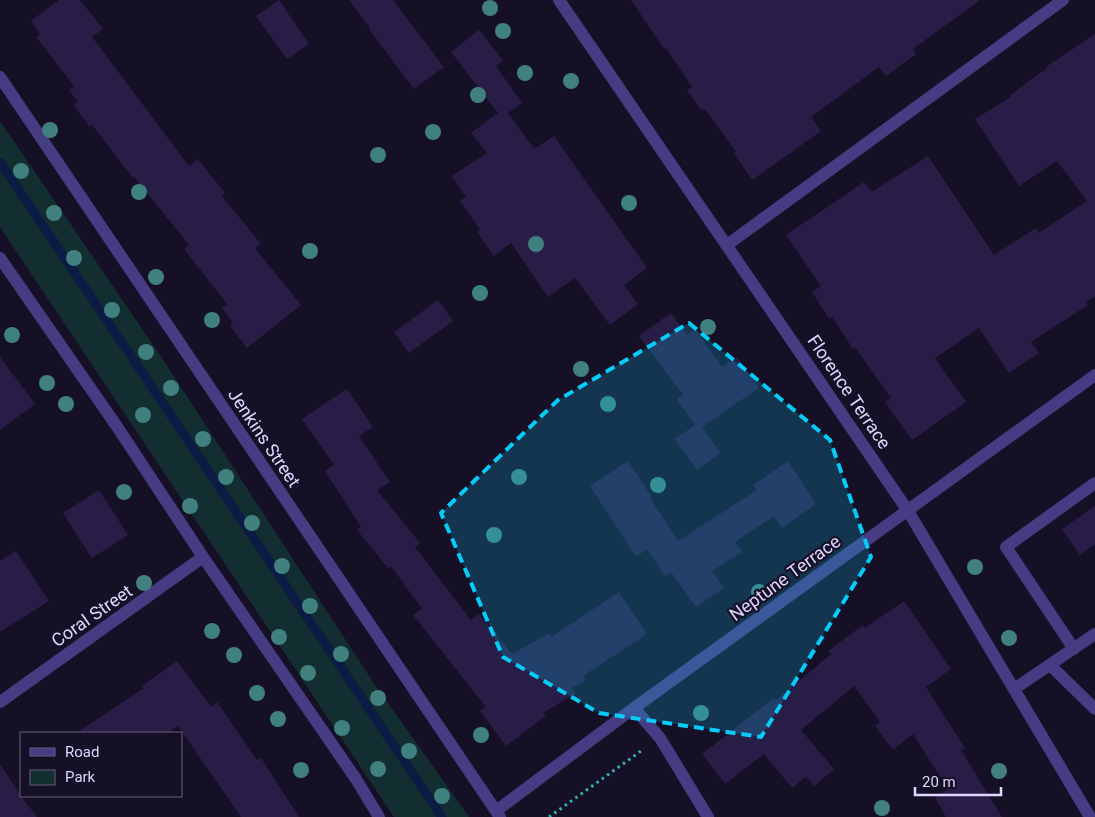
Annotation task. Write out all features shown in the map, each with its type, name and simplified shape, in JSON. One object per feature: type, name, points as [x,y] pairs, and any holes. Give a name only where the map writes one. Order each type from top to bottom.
[{"type":"street","name":"Florence Terrace","points":[[559,0],[908,511],[1090,817]]},
{"type":"street","points":[[727,245],[1064,0]]},
{"type":"street","name":"Jenkins Street","points":[[0,77],[498,814]]},
{"type":"street","points":[[0,258],[118,428],[203,558],[380,817]]},
{"type":"street","name":"Neptune Terrace","points":[[498,814],[634,708],[1095,375]]},
{"type":"street","points":[[1074,649],[1006,547],[1095,483]]},
{"type":"street","name":"Coral Street","points":[[0,702],[203,558]]},
{"type":"street","points":[[1014,689],[1095,634]]},
{"type":"street","points":[[1050,665],[1095,709]]},
{"type":"street","points":[[634,708],[660,738],[708,817]]},
{"type":"path","points":[[549,817],[641,751]]},
{"type":"highlighted area","points":[[689,323],[830,440],[871,557],[761,737],[599,713],[503,657],[441,513],[558,400]]},
{"type":"green space","points":[[0,121],[162,358],[373,682],[469,817],[394,817],[0,227]]},
{"type":"building","points":[[59,0],[80,0],[103,29],[92,37],[189,166],[198,159],[225,193],[222,196],[261,244],[255,248],[301,305],[247,348],[230,326],[233,323],[222,308],[227,304],[184,249],[189,245],[92,125],[90,127],[73,105],[78,102],[69,90],[74,86],[36,37],[40,34],[31,21]]},
{"type":"building","points":[[279,0],[309,44],[287,59],[256,16]]},
{"type":"building","points":[[349,0],[393,0],[444,67],[414,89]]},
{"type":"building","points":[[631,0],[980,0],[913,49],[916,54],[886,76],[879,67],[811,117],[821,131],[752,180],[734,153],[736,152],[705,109],[702,111],[687,90],[692,87]]},
{"type":"building","points":[[479,30],[503,60],[496,66],[522,103],[508,113],[534,149],[554,136],[647,268],[624,285],[638,304],[610,325],[575,278],[548,297],[511,243],[494,256],[477,232],[480,230],[460,201],[466,197],[452,176],[487,153],[471,133],[498,113],[451,52]]},
{"type":"building","points":[[1095,34],[1095,296],[1086,302],[1088,305],[1031,342],[1039,353],[1009,373],[979,328],[935,358],[966,402],[912,440],[885,402],[891,398],[855,347],[853,349],[832,317],[829,319],[812,292],[821,286],[786,235],[864,182],[872,192],[928,156],[994,255],[1036,228],[1039,233],[1087,201],[1057,161],[1019,186],[975,119],[1011,97],[1010,95],[1046,67]]},
{"type":"building","points":[[438,300],[453,321],[409,353],[394,332]]},
{"type":"building","points":[[671,313],[687,335],[695,329],[722,367],[737,357],[759,388],[702,427],[721,453],[697,470],[675,439],[695,425],[677,399],[683,395],[639,336]]},
{"type":"building","points":[[0,357],[35,404],[0,430]]},
{"type":"building","points":[[347,389],[373,427],[359,436],[390,482],[377,490],[420,543],[415,547],[471,620],[479,614],[512,654],[549,633],[551,637],[619,592],[647,634],[583,676],[586,680],[572,688],[575,694],[543,713],[546,716],[506,746],[480,711],[486,707],[413,615],[422,609],[391,566],[388,568],[357,530],[361,527],[325,471],[334,465],[302,419]]},
{"type":"building","points":[[628,461],[678,541],[757,490],[753,485],[788,461],[816,504],[782,528],[774,516],[735,542],[742,552],[712,571],[724,588],[696,607],[671,572],[665,576],[647,549],[636,557],[590,486]]},
{"type":"building","points":[[99,490],[128,535],[92,558],[63,513]]},
{"type":"building","points":[[1095,506],[1095,544],[1080,555],[1062,529]]},
{"type":"building","points":[[16,551],[49,601],[0,632],[0,561]]},
{"type":"building","points":[[904,601],[951,669],[926,687],[965,748],[961,750],[1002,817],[946,817],[935,798],[948,789],[913,734],[893,750],[875,726],[880,722],[854,686],[801,730],[834,769],[814,786],[806,777],[792,788],[764,754],[725,784],[702,754],[774,698],[776,700],[831,654],[828,651],[863,625],[865,628]]},
{"type":"building","points":[[177,661],[211,707],[217,702],[257,760],[261,758],[299,817],[241,817],[178,726],[169,732],[78,732],[144,688],[142,686]]},
{"type":"building","points":[[0,764],[20,797],[37,817],[0,817]]},
{"type":"waterway","points":[[0,162],[442,817]]}]
